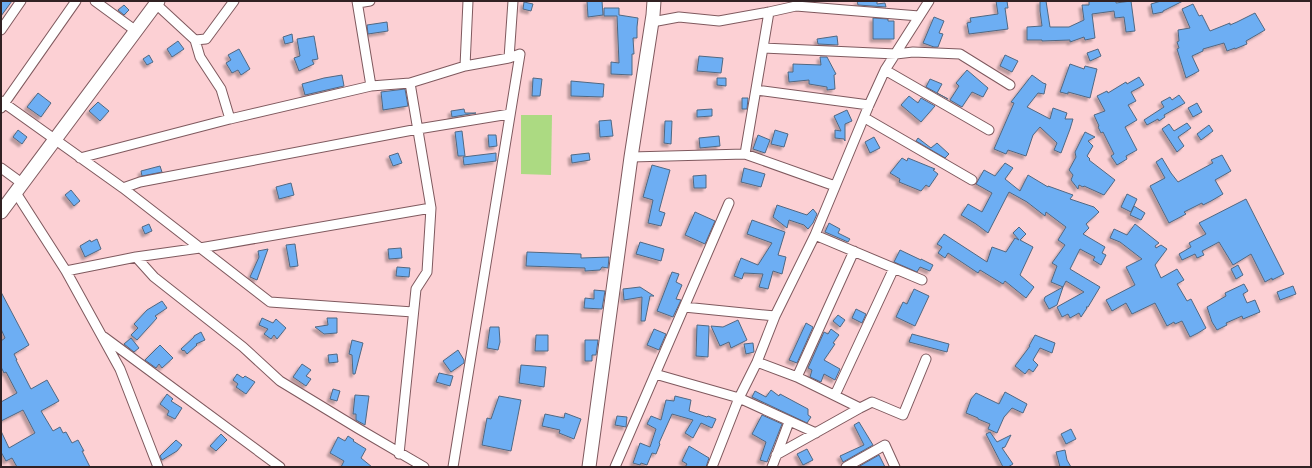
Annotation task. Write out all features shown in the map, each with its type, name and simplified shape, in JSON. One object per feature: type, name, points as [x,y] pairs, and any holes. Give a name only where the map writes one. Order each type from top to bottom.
[{"type":"street","points":[[1,30],[21,1]]},
{"type":"street","points":[[76,1],[2,105],[56,140],[123,188],[270,302],[414,312]]},
{"type":"street","points":[[95,1],[136,31]]},
{"type":"street","points":[[195,40],[206,39],[234,1]]},
{"type":"street","points":[[370,1],[357,2],[371,86]]},
{"type":"street","points":[[465,66],[468,1]]},
{"type":"street","points":[[509,58],[513,1]]},
{"type":"street","points":[[589,467],[631,157],[654,1]]},
{"type":"street","points":[[712,467],[739,398],[757,362],[775,316],[815,235],[885,70],[929,1]]},
{"type":"street","points":[[1,212],[157,3],[195,40],[200,57],[220,89],[230,119]]},
{"type":"street","points":[[652,22],[679,18],[719,21],[769,12],[796,3],[919,16]]},
{"type":"street","points":[[745,154],[769,12]]},
{"type":"street","points":[[763,48],[896,54],[913,52],[960,54],[1010,85]]},
{"type":"street","points":[[80,158],[230,119],[371,86],[410,83],[465,66],[509,58],[520,54],[453,467]]},
{"type":"street","points":[[885,70],[989,130]]},
{"type":"street","points":[[399,454],[416,290],[427,272],[431,208],[410,83]]},
{"type":"street","points":[[756,90],[869,105]]},
{"type":"street","points":[[123,188],[140,182],[418,129],[510,114]]},
{"type":"street","points":[[865,118],[972,180]]},
{"type":"street","points":[[631,157],[745,154],[835,186]]},
{"type":"street","points":[[1,168],[20,188],[120,369],[158,467]]},
{"type":"street","points":[[615,467],[730,203]]},
{"type":"street","points":[[66,271],[136,257],[200,248],[431,208]]},
{"type":"street","points":[[815,235],[922,280]]},
{"type":"street","points":[[797,377],[854,251]]},
{"type":"street","points":[[136,257],[154,277],[243,347],[280,381],[399,454],[424,467]]},
{"type":"street","points":[[836,396],[894,268]]},
{"type":"street","points":[[684,307],[775,316]]},
{"type":"street","points":[[101,335],[280,467]]},
{"type":"street","points":[[776,455],[872,402],[903,415],[926,359]]},
{"type":"street","points":[[757,362],[797,377],[860,408]]},
{"type":"street","points":[[655,374],[739,398],[816,433]]},
{"type":"street","points":[[772,467],[789,422]]},
{"type":"street","points":[[846,467],[885,446],[895,467]]},
{"type":"green space","points":[[521,115],[552,115],[551,175],[521,174]]},
{"type":"building","points":[[1,1],[12,1],[1,16]]},
{"type":"building","points":[[587,1],[602,1],[603,15],[588,17]]},
{"type":"building","points":[[857,1],[877,1],[877,4],[885,3],[886,7],[858,5]]},
{"type":"building","points":[[996,1],[1007,1],[1008,8],[1005,8],[1008,29],[969,34],[967,23],[971,22],[970,18],[998,14]]},
{"type":"building","points":[[1040,1],[1046,1],[1050,27],[1069,27],[1084,20],[1082,5],[1089,5],[1089,1],[1116,1],[1116,3],[1131,1],[1135,31],[1126,32],[1124,17],[1115,18],[1114,11],[1092,14],[1095,38],[1085,40],[1084,37],[1070,42],[1070,40],[1027,40],[1027,27],[1042,26]]},
{"type":"building","points":[[1161,1],[1183,1],[1163,12],[1153,14],[1151,4]]},
{"type":"building","points":[[524,2],[533,4],[531,11],[523,9]]},
{"type":"building","points":[[1193,4],[1199,16],[1202,15],[1210,31],[1230,23],[1230,25],[1255,13],[1265,30],[1246,41],[1247,44],[1235,49],[1227,51],[1224,43],[1203,49],[1203,51],[1192,56],[1199,71],[1186,78],[1177,49],[1179,48],[1177,42],[1179,41],[1178,30],[1190,28],[1182,9]]},
{"type":"building","points":[[124,5],[129,10],[124,15],[118,10]]},
{"type":"building","points":[[604,8],[619,8],[619,15],[638,18],[637,38],[633,38],[634,54],[632,54],[632,75],[611,74],[611,62],[619,63],[617,16],[604,16]]},
{"type":"building","points":[[934,17],[944,21],[939,33],[943,34],[938,47],[923,43]]},
{"type":"building","points":[[873,18],[894,21],[894,39],[873,39]]},
{"type":"building","points":[[387,22],[388,31],[368,34],[367,25]]},
{"type":"building","points":[[292,34],[293,42],[285,44],[283,37]]},
{"type":"building","points":[[314,36],[318,59],[312,60],[314,64],[299,71],[294,58],[300,56],[297,39]]},
{"type":"building","points":[[837,36],[838,45],[818,44],[817,39]]},
{"type":"building","points":[[178,41],[184,49],[172,57],[167,49]]},
{"type":"building","points":[[239,49],[250,69],[241,75],[238,70],[232,73],[226,63],[231,60],[228,55]]},
{"type":"building","points":[[1098,49],[1101,56],[1090,61],[1087,53]]},
{"type":"building","points":[[149,55],[153,62],[147,65],[143,59]]},
{"type":"building","points":[[1005,55],[1018,61],[1012,72],[1000,66]]},
{"type":"building","points":[[699,56],[723,58],[721,73],[697,71]]},
{"type":"building","points":[[820,57],[827,57],[836,74],[834,75],[835,89],[827,90],[827,87],[809,84],[809,80],[789,82],[788,72],[793,72],[793,64],[821,65]]},
{"type":"building","points":[[1070,64],[1084,69],[1085,66],[1097,69],[1090,98],[1068,92],[1068,94],[1060,92]]},
{"type":"building","points":[[967,70],[988,88],[983,97],[972,92],[962,107],[950,100],[959,86],[956,83]]},
{"type":"building","points":[[342,75],[344,86],[305,95],[302,84]]},
{"type":"building","points":[[1032,75],[1046,84],[1044,94],[1038,93],[1027,107],[1050,119],[1053,108],[1067,113],[1065,119],[1073,119],[1061,153],[1054,150],[1057,143],[1040,127],[1033,135],[1026,156],[1008,150],[1006,154],[994,149],[1014,103],[1011,102]]},
{"type":"building","points":[[1139,77],[1144,85],[1131,92],[1136,101],[1128,105],[1137,120],[1125,127],[1137,150],[1126,156],[1127,159],[1117,165],[1111,156],[1114,154],[1103,132],[1101,133],[1094,115],[1105,111],[1097,96],[1107,91],[1108,93],[1126,82],[1127,84]]},
{"type":"building","points":[[533,78],[542,79],[540,96],[532,96]]},
{"type":"building","points":[[717,78],[726,78],[726,86],[717,85]]},
{"type":"building","points":[[930,79],[942,84],[937,93],[926,87]]},
{"type":"building","points":[[571,81],[604,84],[603,97],[571,96]]},
{"type":"building","points":[[405,89],[408,106],[383,110],[381,92]]},
{"type":"building","points":[[38,93],[51,103],[41,117],[27,107]]},
{"type":"building","points":[[1179,95],[1185,103],[1164,115],[1165,117],[1159,121],[1158,119],[1147,125],[1144,120],[1164,107],[1161,102],[1170,97],[1172,100]]},
{"type":"building","points":[[909,96],[918,103],[921,98],[935,106],[921,122],[901,105]]},
{"type":"building","points":[[742,98],[748,98],[747,109],[742,109]]},
{"type":"building","points":[[98,102],[109,111],[100,121],[89,111]]},
{"type":"building","points":[[1197,103],[1202,112],[1193,117],[1188,108]]},
{"type":"building","points":[[464,109],[465,113],[476,113],[452,117],[451,111]]},
{"type":"building","points":[[712,109],[712,116],[697,117],[697,110]]},
{"type":"building","points":[[847,110],[852,121],[845,124],[845,141],[844,139],[835,138],[835,130],[841,131],[834,116]]},
{"type":"building","points":[[611,120],[613,136],[600,137],[599,121]]},
{"type":"building","points":[[665,121],[672,121],[671,144],[664,143]]},
{"type":"building","points":[[1187,123],[1191,128],[1178,137],[1184,146],[1177,152],[1162,129],[1169,124],[1174,131]]},
{"type":"building","points":[[1209,125],[1213,131],[1201,140],[1197,134]]},
{"type":"building","points":[[18,130],[27,137],[22,144],[13,137]]},
{"type":"building","points":[[775,130],[788,134],[784,147],[771,144]]},
{"type":"building","points":[[462,131],[465,156],[458,156],[455,132]]},
{"type":"building","points":[[1085,132],[1095,137],[1088,141],[1093,146],[1087,156],[1090,159],[1089,160],[1115,180],[1104,195],[1084,186],[1079,185],[1078,189],[1071,180],[1073,175],[1069,170],[1076,157],[1075,152]]},
{"type":"building","points":[[488,135],[496,135],[497,146],[489,147]]},
{"type":"building","points":[[758,135],[770,140],[765,153],[753,149]]},
{"type":"building","points":[[719,136],[720,146],[700,148],[699,138]]},
{"type":"building","points":[[874,137],[880,148],[870,153],[865,142]]},
{"type":"building","points":[[918,138],[931,148],[937,143],[949,154],[945,158],[916,141]]},
{"type":"building","points":[[398,153],[402,163],[393,166],[389,156]]},
{"type":"building","points":[[496,153],[496,161],[464,165],[463,157]]},
{"type":"building","points":[[589,153],[590,160],[572,163],[571,155]]},
{"type":"building","points":[[1222,155],[1231,171],[1215,180],[1223,194],[1203,205],[1202,203],[1184,212],[1186,214],[1169,223],[1150,186],[1165,178],[1156,162],[1162,158],[1178,182],[1213,163],[1211,160]]},
{"type":"building","points":[[902,158],[907,161],[908,158],[935,169],[933,170],[938,174],[929,187],[926,185],[921,191],[899,182],[900,179],[890,173]]},
{"type":"building","points":[[1005,163],[1013,168],[1005,179],[1020,191],[1028,175],[1048,187],[1073,195],[1070,199],[1094,207],[1099,212],[1086,224],[1089,228],[1083,234],[1105,247],[1102,253],[1106,255],[1101,265],[1093,260],[1095,257],[1080,249],[1070,269],[1100,287],[1081,317],[1079,313],[1070,318],[1068,314],[1062,317],[1057,307],[1084,292],[1066,281],[1063,287],[1051,282],[1057,266],[1052,263],[1065,245],[1058,240],[1066,227],[1046,212],[1045,216],[1027,202],[1009,192],[988,233],[961,215],[968,204],[982,212],[992,193],[976,184],[984,170],[995,176]]},
{"type":"building","points":[[652,165],[670,170],[659,211],[665,213],[661,226],[648,223],[653,200],[643,197]]},
{"type":"building","points":[[160,166],[162,172],[142,176],[141,171]]},
{"type":"building","points":[[744,168],[765,174],[761,187],[741,182]]},
{"type":"building","points":[[706,175],[706,188],[694,188],[693,176]]},
{"type":"building","points":[[291,183],[294,195],[279,199],[276,187]]},
{"type":"building","points":[[71,190],[80,201],[74,206],[65,195]]},
{"type":"building","points":[[1127,194],[1137,199],[1131,212],[1121,207]]},
{"type":"building","points":[[1246,199],[1284,274],[1265,282],[1251,254],[1233,265],[1219,242],[1202,251],[1204,255],[1197,258],[1195,254],[1182,260],[1179,254],[1191,247],[1189,243],[1206,234],[1199,223]]},
{"type":"building","points":[[777,205],[807,215],[813,209],[817,214],[813,223],[808,229],[804,225],[789,220],[787,228],[773,217]]},
{"type":"building","points":[[1134,206],[1145,213],[1141,220],[1130,215]]},
{"type":"building","points":[[695,212],[715,221],[705,244],[685,235]]},
{"type":"building","points":[[752,220],[785,232],[778,255],[786,257],[782,274],[773,271],[768,289],[759,287],[763,274],[744,273],[742,279],[734,276],[741,258],[758,265],[772,243],[747,234]]},
{"type":"building","points":[[829,223],[840,229],[838,233],[850,239],[848,242],[825,232]]},
{"type":"building","points":[[149,224],[152,231],[145,234],[142,227]]},
{"type":"building","points":[[1135,224],[1159,243],[1155,246],[1156,248],[1161,245],[1167,249],[1155,265],[1161,278],[1177,269],[1184,280],[1177,284],[1187,301],[1191,299],[1206,328],[1190,337],[1182,321],[1175,324],[1174,322],[1167,326],[1155,303],[1132,314],[1126,303],[1112,311],[1106,300],[1135,285],[1126,267],[1142,259],[1120,242],[1110,238],[1114,229],[1127,235]]},
{"type":"building","points":[[1019,227],[1026,234],[1020,240],[1033,247],[1020,275],[1034,287],[1026,298],[1005,281],[1003,284],[980,270],[978,273],[948,253],[945,258],[938,253],[942,247],[937,244],[944,234],[987,262],[992,247],[1006,252],[1015,238],[1019,240],[1013,233]]},
{"type":"building","points":[[97,239],[101,249],[85,257],[80,246],[90,240],[91,242]]},
{"type":"building","points":[[640,242],[664,249],[661,261],[636,254]]},
{"type":"building","points":[[295,244],[298,266],[290,267],[286,245]]},
{"type":"building","points":[[401,248],[402,258],[389,259],[388,249]]},
{"type":"building","points":[[268,249],[257,280],[250,277],[259,257],[258,251]]},
{"type":"building","points":[[900,250],[933,265],[930,271],[920,267],[917,272],[894,262]]},
{"type":"building","points":[[527,252],[581,254],[581,258],[609,257],[608,268],[602,267],[600,270],[585,271],[585,268],[526,266]]},
{"type":"building","points":[[1238,265],[1243,275],[1236,279],[1231,269]]},
{"type":"building","points":[[397,267],[410,268],[409,277],[396,276]]},
{"type":"building","points":[[672,272],[679,274],[676,282],[682,285],[676,299],[681,300],[673,317],[657,311]]},
{"type":"building","points":[[1244,284],[1248,291],[1243,294],[1247,303],[1255,300],[1260,312],[1243,319],[1242,316],[1226,323],[1227,325],[1217,330],[1212,322],[1207,307],[1226,296],[1225,293]]},
{"type":"building","points":[[1293,286],[1296,294],[1280,300],[1277,292]]},
{"type":"building","points":[[640,287],[654,296],[650,296],[645,321],[641,321],[642,297],[624,300],[623,289]]},
{"type":"building","points":[[1063,287],[1057,305],[1049,309],[1044,300],[1045,297]]},
{"type":"building","points":[[914,289],[929,296],[915,326],[896,317],[903,302],[907,304]]},
{"type":"building","points":[[594,290],[605,291],[602,309],[584,308],[585,298],[594,299]]},
{"type":"building","points":[[1,292],[29,345],[14,354],[31,389],[47,380],[59,401],[41,411],[53,431],[60,427],[63,433],[66,432],[72,443],[78,440],[90,467],[17,467],[12,458],[6,461],[1,452],[1,431],[9,448],[35,433],[23,410],[1,421],[1,402],[17,393],[6,372],[4,373],[1,367],[1,341],[5,338],[1,329]]},
{"type":"building","points":[[162,301],[167,308],[155,316],[157,318],[137,340],[131,335],[138,328],[134,324],[147,310]]},
{"type":"building","points":[[856,309],[866,314],[862,323],[852,318]]},
{"type":"building","points":[[838,315],[845,320],[840,327],[833,321]]},
{"type":"building","points":[[262,318],[273,323],[276,319],[286,328],[277,339],[274,335],[271,339],[264,334],[268,329],[259,325]]},
{"type":"building","points":[[327,318],[337,318],[337,333],[324,334],[315,327],[328,325]]},
{"type":"building","points":[[738,320],[747,340],[731,348],[729,342],[720,346],[711,326],[723,327]]},
{"type":"building","points":[[806,323],[813,327],[797,363],[789,360]]},
{"type":"building","points":[[697,325],[709,326],[708,357],[696,356]]},
{"type":"building","points":[[490,327],[499,327],[500,342],[498,350],[487,348]]},
{"type":"building","points":[[654,329],[666,334],[659,350],[647,345]]},
{"type":"building","points":[[831,329],[839,335],[833,343],[835,344],[824,360],[840,369],[835,380],[824,374],[821,382],[810,377],[812,370],[808,368],[824,332],[828,334]]},
{"type":"building","points":[[201,332],[205,340],[196,344],[197,345],[187,354],[181,349],[194,336]]},
{"type":"building","points":[[912,334],[949,344],[947,352],[909,342]]},
{"type":"building","points":[[536,335],[548,335],[548,351],[535,351]]},
{"type":"building","points":[[1035,335],[1055,343],[1052,353],[1040,348],[1033,360],[1038,365],[1033,372],[1029,369],[1025,374],[1015,366],[1030,346]]},
{"type":"building","points":[[131,338],[139,348],[134,352],[124,344]]},
{"type":"building","points":[[352,340],[363,343],[355,374],[353,374],[352,355],[349,354]]},
{"type":"building","points":[[585,340],[598,340],[596,355],[592,355],[592,361],[585,361]]},
{"type":"building","points":[[753,343],[754,352],[746,354],[744,344]]},
{"type":"building","points":[[160,345],[173,358],[162,368],[159,364],[156,368],[145,360]]},
{"type":"building","points":[[458,350],[464,360],[464,363],[451,372],[443,361]]},
{"type":"building","points":[[337,354],[338,362],[329,363],[328,355]]},
{"type":"building","points":[[302,364],[311,370],[306,376],[311,379],[306,386],[293,377]]},
{"type":"building","points":[[521,365],[546,367],[544,387],[519,383]]},
{"type":"building","points":[[439,373],[453,376],[450,386],[436,382]]},
{"type":"building","points":[[237,374],[243,378],[245,376],[255,382],[246,394],[236,387],[238,384],[233,380]]},
{"type":"building","points":[[333,389],[340,391],[337,401],[330,399]]},
{"type":"building","points":[[771,390],[779,396],[780,394],[808,409],[808,415],[811,417],[807,423],[752,397],[755,391],[766,397]]},
{"type":"building","points":[[1005,392],[1027,404],[1023,413],[1012,408],[1004,417],[997,433],[988,429],[990,424],[966,413],[971,399],[976,393],[999,404]]},
{"type":"building","points":[[167,394],[173,399],[171,401],[182,408],[175,419],[167,415],[169,411],[160,404]]},
{"type":"building","points":[[355,395],[369,396],[365,425],[356,420],[356,414],[353,414]]},
{"type":"building","points":[[499,396],[521,400],[511,451],[482,445],[487,418],[491,419]]},
{"type":"building","points":[[675,396],[691,400],[689,411],[716,419],[712,428],[701,423],[693,438],[685,433],[693,420],[672,414],[659,443],[660,444],[656,454],[652,453],[647,465],[633,463],[640,443],[650,447],[656,429],[647,424],[651,416],[661,420],[666,400],[674,401]]},
{"type":"building","points":[[565,413],[581,419],[574,439],[559,433],[560,430],[542,426],[545,414],[564,418]]},
{"type":"building","points":[[762,415],[782,424],[767,462],[760,460],[766,442],[752,434]]},
{"type":"building","points":[[617,416],[627,417],[626,427],[615,425]]},
{"type":"building","points":[[859,422],[873,445],[843,462],[840,456],[864,445],[854,425]]},
{"type":"building","points":[[1071,429],[1076,439],[1066,444],[1061,434]]},
{"type":"building","points":[[990,432],[997,442],[1011,435],[1005,447],[1002,448],[1013,464],[1008,467],[1003,467],[986,434]]},
{"type":"building","points":[[221,434],[227,440],[216,451],[210,446]]},
{"type":"building","points":[[348,436],[366,449],[361,458],[372,467],[341,467],[344,461],[330,453],[338,437],[345,441]]},
{"type":"building","points":[[176,440],[182,445],[177,451],[162,460],[160,456]]},
{"type":"building","points":[[689,446],[709,458],[706,467],[685,467],[687,464],[682,461]]},
{"type":"building","points":[[807,449],[813,460],[803,465],[797,454]]},
{"type":"building","points":[[1065,450],[1067,460],[1071,467],[1060,467],[1056,452]]},
{"type":"building","points":[[879,455],[885,467],[858,467]]}]
